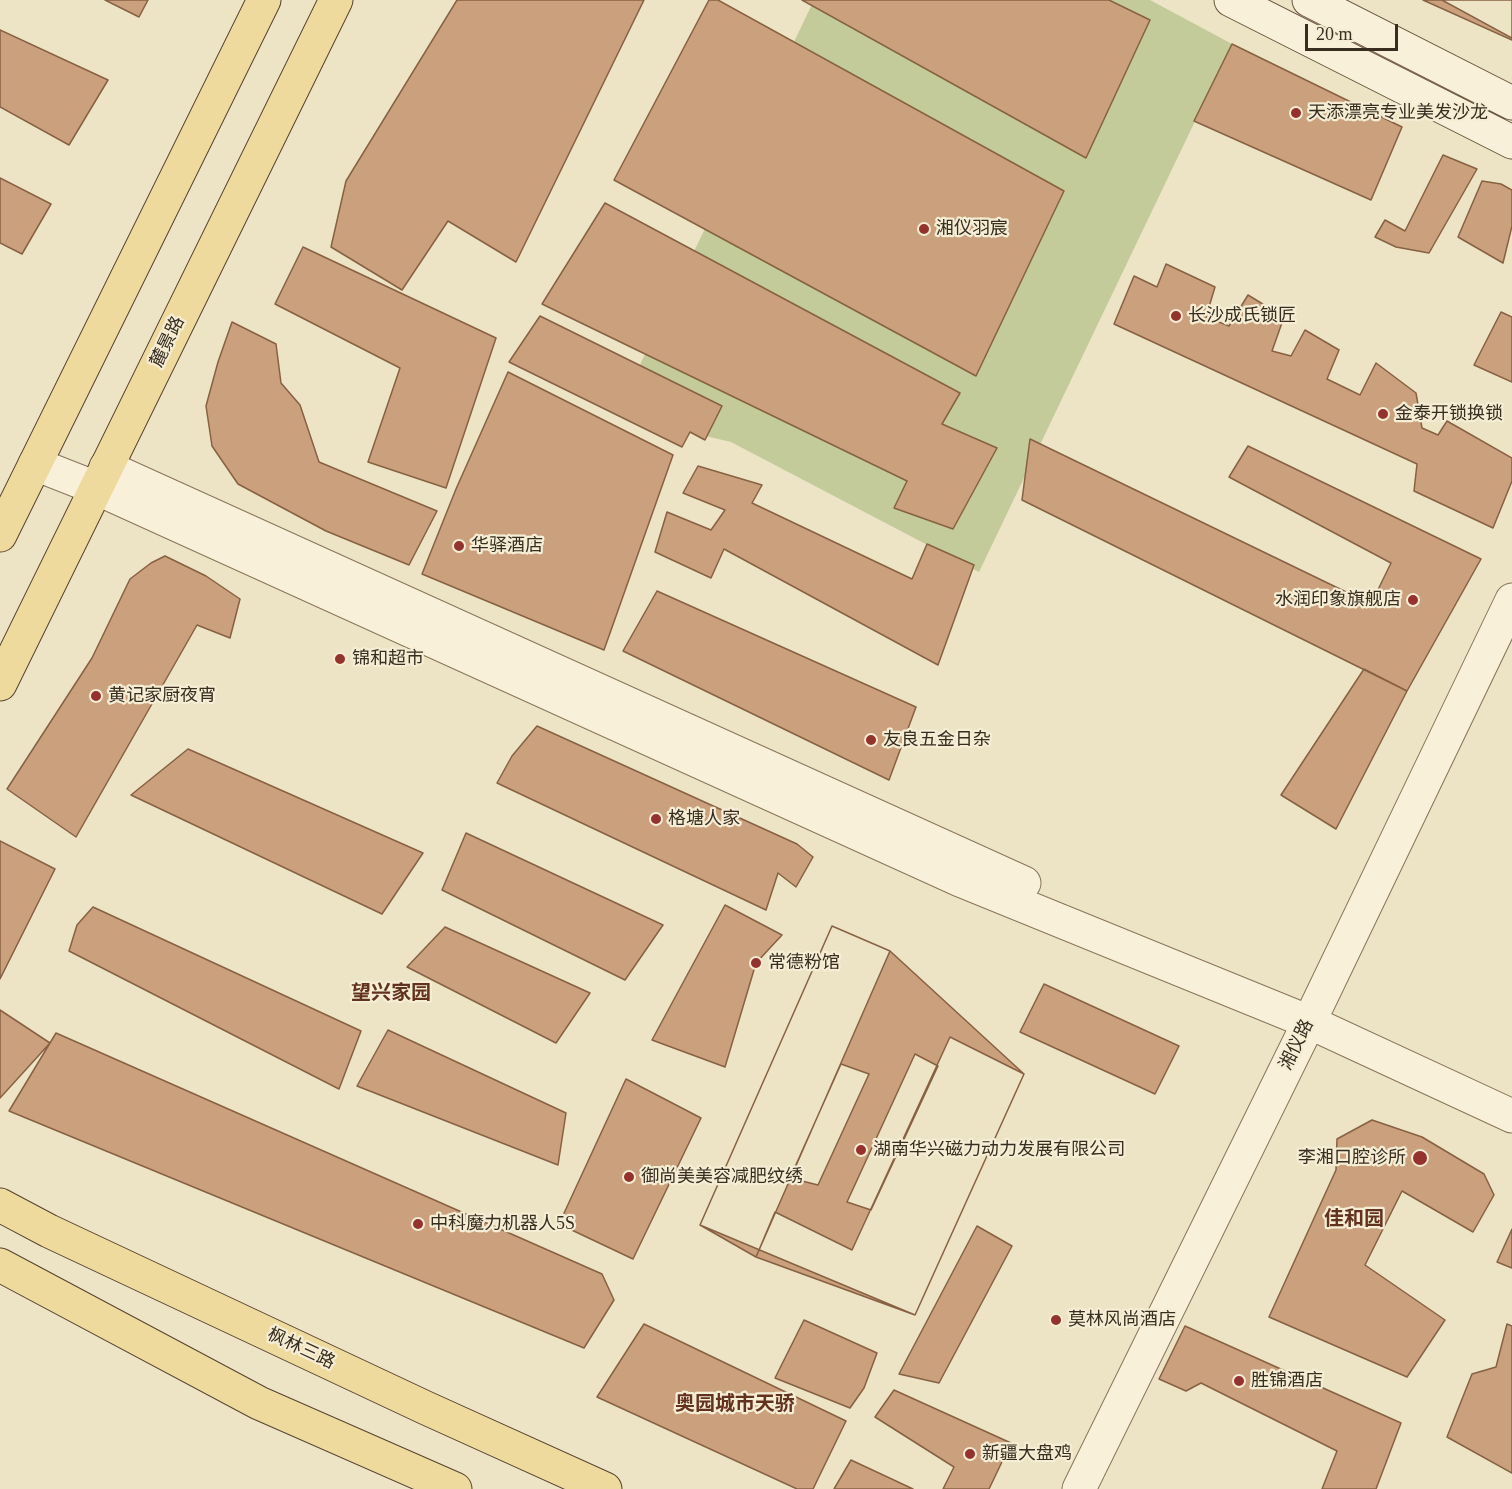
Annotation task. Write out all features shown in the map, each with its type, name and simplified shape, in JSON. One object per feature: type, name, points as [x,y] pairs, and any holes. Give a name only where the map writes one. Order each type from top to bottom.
[{"type":"main road","points":[[0,535],[264,0]]},
{"type":"main road","name":"麓景路","points":[[0,684],[336,0]]},
{"type":"main road","name":"枫林三路","points":[[0,1205],[49,1231],[426,1408],[605,1489]]},
{"type":"main road","points":[[0,1265],[259,1403],[455,1489]]},
{"type":"street","points":[[1231,0],[1512,142]]},
{"type":"street","points":[[1309,0],[1512,103]]},
{"type":"street","points":[[35,464],[101,478],[960,880],[1311,1018],[1512,1105]]},
{"type":"street","name":"湘仪路","points":[[1079,1489],[1311,1018],[1512,600]]},
{"type":"street","points":[[1311,1018],[1512,1116]]},
{"type":"green space","name":"湘仪羽宸","points":[[814,0],[1150,0],[1232,44],[979,572],[731,442],[616,415]]},
{"type":"building","points":[[105,0],[148,0],[139,17]]},
{"type":"building","points":[[457,0],[644,0],[516,262],[448,221],[402,290],[331,247],[346,181]]},
{"type":"building","points":[[709,0],[718,0],[1064,191],[976,376],[614,180]]},
{"type":"building","points":[[802,0],[1109,0],[1150,20],[1086,158]]},
{"type":"building","points":[[1423,0],[1512,0],[1512,40]]},
{"type":"building","points":[[1442,0],[1512,0],[1512,38]]},
{"type":"building","points":[[0,30],[108,80],[69,145],[0,107]]},
{"type":"building","points":[[1232,44],[1402,127],[1371,200],[1194,121]]},
{"type":"building","points":[[1443,155],[1477,169],[1429,253],[1396,247],[1375,237],[1385,220],[1405,231]]},
{"type":"building","points":[[0,178],[51,204],[22,254],[0,243]]},
{"type":"building","points":[[1482,181],[1501,184],[1512,190],[1512,226],[1503,263],[1458,237]]},
{"type":"building","points":[[605,203],[960,393],[942,424],[997,448],[953,529],[894,508],[907,481],[542,304]]},
{"type":"building","points":[[303,247],[496,338],[446,488],[368,462],[400,368],[275,304]]},
{"type":"building","points":[[1166,264],[1215,287],[1206,317],[1229,326],[1248,295],[1284,317],[1272,351],[1291,356],[1305,330],[1339,350],[1327,379],[1360,395],[1376,363],[1416,393],[1422,428],[1438,435],[1447,421],[1512,458],[1512,481],[1493,528],[1414,491],[1417,464],[1114,324],[1134,276],[1157,287]]},
{"type":"building","points":[[1501,312],[1512,317],[1512,382],[1474,365]]},
{"type":"building","points":[[540,316],[722,406],[705,440],[690,432],[682,447],[509,362]]},
{"type":"building","points":[[232,322],[276,344],[281,383],[300,405],[319,462],[437,511],[409,565],[326,531],[238,484],[212,446],[206,406]]},
{"type":"building","points":[[508,372],[673,455],[604,650],[422,574],[456,489]]},
{"type":"building","points":[[1030,439],[1371,604],[1391,563],[1229,477],[1248,446],[1481,559],[1407,691],[1022,500]]},
{"type":"building","points":[[698,466],[762,485],[752,503],[912,579],[927,544],[974,565],[938,665],[724,549],[711,578],[655,552],[667,512],[711,530],[725,510],[683,493]]},
{"type":"building","points":[[165,556],[206,576],[240,599],[230,638],[197,625],[76,837],[7,789],[92,658],[130,579],[151,563]]},
{"type":"building","points":[[657,591],[916,707],[889,780],[623,651]]},
{"type":"building","points":[[1364,669],[1407,691],[1336,829],[1281,795]]},
{"type":"building","points":[[537,726],[797,844],[813,857],[796,887],[778,873],[766,910],[497,783],[512,756]]},
{"type":"building","points":[[188,749],[423,853],[382,914],[131,795]]},
{"type":"building","points":[[466,833],[663,925],[625,980],[442,890]]},
{"type":"building","points":[[0,841],[55,869],[0,979]]},
{"type":"building","points":[[725,905],[782,935],[756,963],[725,1067],[652,1040]]},
{"type":"building","points":[[93,907],[361,1031],[339,1089],[69,951],[77,925]]},
{"type":"building","points":[[832,926],[890,951],[756,1257],[700,1225]]},
{"type":"building","name":"湖南华兴磁力动力发展有限公司","points":[[832,926],[890,951],[1024,1074],[915,1315],[700,1225]]},
{"type":"building","points":[[445,927],[590,993],[556,1043],[407,967]]},
{"type":"building","points":[[1044,984],[1179,1046],[1155,1094],[1020,1032]]},
{"type":"building","points":[[0,1010],[50,1043],[0,1098]]},
{"type":"building","points":[[388,1030],[566,1113],[558,1165],[357,1086]]},
{"type":"building","points":[[56,1033],[602,1274],[614,1300],[584,1348],[9,1111]]},
{"type":"building","points":[[950,1037],[1024,1074],[915,1315],[756,1257],[775,1212],[852,1250]]},
{"type":"building","points":[[915,1054],[938,1066],[871,1210],[847,1202]]},
{"type":"building","points":[[841,1064],[869,1074],[818,1185],[790,1178]]},
{"type":"building","points":[[626,1079],[701,1118],[633,1259],[559,1224]]},
{"type":"building","points":[[1372,1120],[1422,1137],[1484,1174],[1494,1195],[1473,1232],[1402,1191],[1365,1265],[1445,1320],[1407,1377],[1269,1317],[1336,1170],[1337,1139]]},
{"type":"building","points":[[977,1226],[1012,1246],[939,1383],[899,1374]]},
{"type":"building","points":[[1512,1229],[1512,1268],[1497,1262]]},
{"type":"building","points":[[804,1320],[877,1353],[864,1388],[850,1408],[775,1378]]},
{"type":"building","points":[[644,1324],[846,1421],[813,1489],[797,1489],[597,1397]]},
{"type":"building","points":[[1507,1324],[1512,1326],[1512,1473],[1447,1437],[1472,1374],[1496,1367]]},
{"type":"building","points":[[1185,1326],[1401,1423],[1376,1489],[1322,1489],[1337,1451],[1201,1383],[1186,1391],[1159,1379]]},
{"type":"building","points":[[894,1390],[1011,1443],[989,1489],[943,1489],[954,1467],[875,1417]]},
{"type":"building","points":[[851,1460],[913,1489],[834,1489]]},
{"type":"place","name":"天添漂亮专业美发沙龙","points":[[1296,113]]},
{"type":"place","name":"湘仪羽宸","points":[[924,229]]},
{"type":"place","name":"长沙成氏锁匠","points":[[1176,316]]},
{"type":"place","name":"金泰开锁换锁","points":[[1383,414]]},
{"type":"place","name":"华驿酒店","points":[[459,546]]},
{"type":"place","name":"水润印象旗舰店","points":[[1413,600]]},
{"type":"place","name":"锦和超市","points":[[340,659]]},
{"type":"place","name":"黄记家厨夜宵","points":[[96,696]]},
{"type":"place","name":"友良五金日杂","points":[[871,740]]},
{"type":"place","name":"格塘人家","points":[[656,819]]},
{"type":"place","name":"常德粉馆","points":[[756,963]]},
{"type":"place","name":"湖南华兴磁力动力发展有限公司","points":[[861,1150]]},
{"type":"place","name":"李湘口腔诊所","points":[[1420,1158]]},
{"type":"place","name":"御尚美美容减肥纹绣","points":[[629,1177]]},
{"type":"place","name":"中科魔力机器人5S","points":[[418,1224]]},
{"type":"place","name":"莫林风尚酒店","points":[[1056,1320]]},
{"type":"place","name":"胜锦酒店","points":[[1239,1381]]},
{"type":"place","name":"新疆大盘鸡","points":[[970,1454]]},
{"type":"district","name":"望兴家园","points":[[391,994]]},
{"type":"district","name":"佳和园","points":[[1354,1220]]},
{"type":"district","name":"奥园城市天骄","points":[[735,1405]]}]
